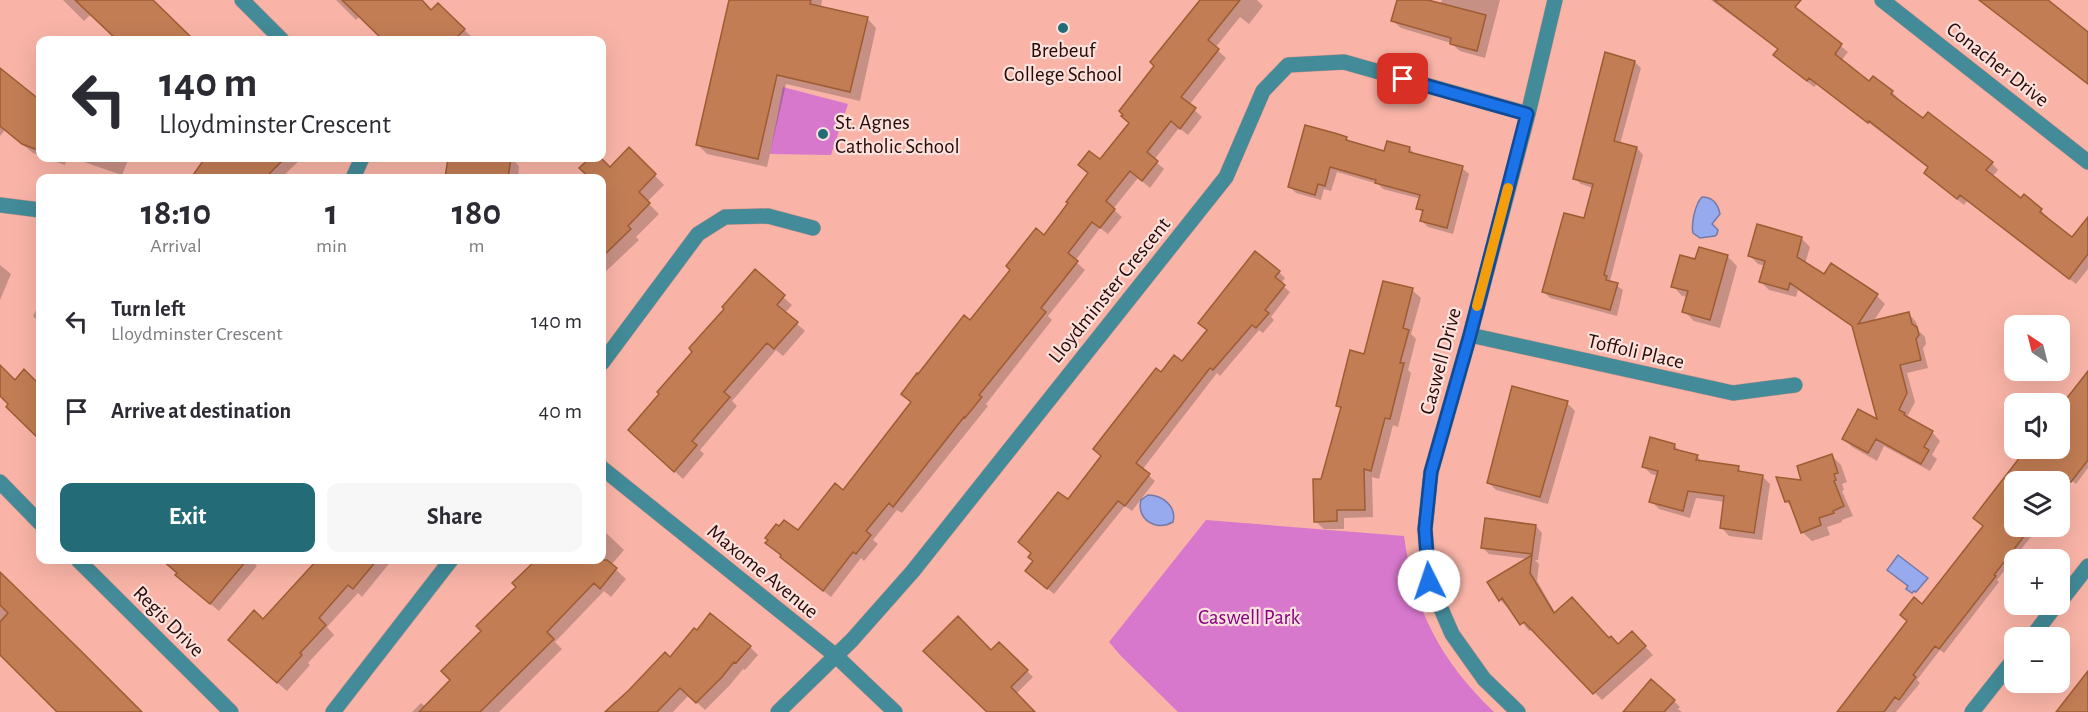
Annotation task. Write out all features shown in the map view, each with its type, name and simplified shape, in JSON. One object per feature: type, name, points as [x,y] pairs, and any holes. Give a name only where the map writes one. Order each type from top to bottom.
[{"type":"street","points":[[242,0],[278,36]]},
{"type":"street","name":"Caswell Drive","points":[[1518,712],[1484,679],[1452,634],[1429,581],[1425,529],[1431,472],[1470,335],[1555,0]]},
{"type":"street","name":"Conacher Drive","points":[[1882,0],[2088,162]]},
{"type":"street","name":"Lloydminster Crescent","points":[[778,712],[836,656],[913,571],[1226,177],[1263,91],[1288,65],[1344,62],[1527,114]]},
{"type":"street","points":[[0,205],[36,210]]},
{"type":"street","points":[[606,358],[698,234],[725,217],[768,216],[813,228]]},
{"type":"street","name":"Toffoli Place","points":[[1470,335],[1733,393],[1795,385]]},
{"type":"street","name":"Maxome Avenue","points":[[606,471],[836,656],[895,712]]},
{"type":"street","points":[[0,482],[36,519]]},
{"type":"street","name":"Regis Drive","points":[[82,564],[231,712]]},
{"type":"street","points":[[333,712],[448,564]]},
{"type":"street","points":[[2070,588],[2088,566]]},
{"type":"street","points":[[2039,627],[2049,615]]},
{"type":"street","points":[[1972,712],[2004,672]]},
{"type":"green space","points":[[783,87],[848,104],[831,155],[770,154]]},
{"type":"green space","name":"Caswell Park","points":[[1206,520],[1404,536],[1415,587],[1432,632],[1459,673],[1494,712],[1178,712],[1109,642]]},
{"type":"water","points":[[1702,197],[1712,200],[1719,210],[1720,214],[1712,224],[1718,230],[1715,236],[1700,238],[1693,233],[1694,214]]},
{"type":"water","points":[[1148,495],[1159,497],[1168,503],[1173,511],[1173,522],[1160,525],[1144,518],[1140,507],[1141,500]]},
{"type":"water","points":[[1898,555],[1928,578],[1916,592],[1912,593],[1906,589],[1908,586],[1887,570]]},
{"type":"building","points":[[75,0],[153,0],[190,36],[113,36]]},
{"type":"building","points":[[342,0],[422,0],[431,10],[438,3],[465,29],[458,36],[379,36]]},
{"type":"building","points":[[729,0],[811,0],[810,4],[868,17],[850,92],[777,75],[758,159],[696,145]]},
{"type":"building","points":[[1200,0],[1240,0],[1208,40],[1219,49],[1181,97],[1196,108],[1180,129],[1171,121],[1147,152],[1158,161],[1142,181],[1130,171],[1106,201],[1115,209],[1100,228],[1092,222],[1068,253],[1078,261],[1041,308],[1046,312],[979,395],[982,397],[893,507],[889,503],[866,531],[871,535],[856,554],[853,552],[823,591],[780,557],[781,555],[765,543],[768,540],[765,538],[776,524],[779,526],[784,520],[798,530],[835,483],[843,490],[911,402],[901,394],[917,373],[964,315],[970,320],[1010,270],[1006,266],[1036,228],[1044,235],[1068,203],[1066,202],[1088,173],[1078,165],[1089,151],[1100,159],[1129,123],[1119,111],[1154,66],[1150,62]]},
{"type":"building","points":[[1397,0],[1428,0],[1486,15],[1477,51],[1450,44],[1451,38],[1391,21]]},
{"type":"building","points":[[1714,0],[1801,0],[1795,7],[1842,44],[1835,54],[1869,81],[1873,76],[1893,91],[1891,94],[1923,118],[1928,112],[1993,162],[1986,170],[2021,198],[2024,194],[2042,209],[2040,212],[2072,237],[2088,217],[2088,254],[2069,279],[1960,195],[1957,199],[1924,173],[1928,167],[1869,121],[1868,123],[1809,78],[1807,81],[1773,55],[1778,49]]},
{"type":"building","points":[[1979,0],[2048,0],[2088,32],[2088,84]]},
{"type":"building","points":[[1605,52],[1635,61],[1614,141],[1637,147],[1604,275],[1607,276],[1606,280],[1618,283],[1610,310],[1542,292],[1564,213],[1584,218],[1593,184],[1573,179]]},
{"type":"building","points":[[0,68],[36,97],[36,149],[22,144],[0,126]]},
{"type":"building","points":[[1305,125],[1384,151],[1387,141],[1410,147],[1409,152],[1463,166],[1447,228],[1420,221],[1423,210],[1416,209],[1420,195],[1375,183],[1376,180],[1330,167],[1325,186],[1318,184],[1315,195],[1288,187]]},
{"type":"building","points":[[629,147],[656,174],[639,192],[650,203],[628,226],[631,229],[606,253],[606,174],[586,174],[579,168],[586,162],[605,162],[610,167]]},
{"type":"building","points":[[202,162],[281,162],[269,174],[194,174]]},
{"type":"building","points":[[447,162],[510,162],[509,174],[446,174]]},
{"type":"building","points":[[1757,224],[1802,237],[1797,257],[1824,274],[1831,263],[1878,294],[1858,324],[1909,312],[1912,324],[1917,327],[1919,335],[1916,339],[1921,360],[1900,365],[1907,393],[1899,410],[1933,431],[1924,447],[1929,450],[1921,464],[1876,439],[1868,453],[1842,439],[1858,409],[1877,419],[1852,326],[1790,283],[1788,290],[1759,282],[1765,261],[1748,256]]},
{"type":"building","points":[[1699,247],[1728,255],[1710,320],[1682,312],[1688,291],[1671,287],[1680,255],[1695,259]]},
{"type":"building","points":[[1255,251],[1280,271],[1275,277],[1285,285],[1265,310],[1269,313],[1256,328],[1252,325],[1213,370],[1210,368],[1136,463],[1150,474],[1125,506],[1118,501],[1047,589],[1025,571],[1033,561],[1028,557],[1031,553],[1018,542],[1058,492],[1068,499],[1101,456],[1093,449],[1156,368],[1161,372],[1174,355],[1182,361],[1207,330],[1198,323]]},
{"type":"building","points":[[755,269],[785,295],[777,305],[798,322],[774,349],[767,343],[724,392],[730,397],[692,441],[697,445],[674,472],[628,430],[692,352],[689,348],[724,309],[722,307]]},
{"type":"building","points":[[1383,281],[1413,288],[1403,328],[1409,330],[1400,363],[1404,363],[1390,419],[1385,418],[1371,471],[1364,469],[1365,510],[1337,510],[1337,521],[1314,522],[1313,479],[1321,479],[1341,407],[1336,406],[1350,350],[1364,354]]},
{"type":"building","points":[[0,365],[15,380],[24,369],[36,381],[36,436],[6,407],[8,404],[0,396]]},
{"type":"building","points":[[2088,371],[2088,460],[2071,482],[2070,471],[2009,471],[2019,459],[2070,459],[2070,394]]},
{"type":"building","points":[[1512,386],[1568,401],[1540,497],[1487,483]]},
{"type":"building","points":[[1650,437],[1675,444],[1674,449],[1698,455],[1696,460],[1739,466],[1738,471],[1763,475],[1754,533],[1720,528],[1724,496],[1688,491],[1683,511],[1649,502],[1658,471],[1642,467]]},
{"type":"building","points":[[1832,454],[1838,473],[1834,474],[1836,480],[1834,481],[1844,506],[1833,511],[1834,513],[1819,518],[1821,525],[1801,533],[1789,501],[1785,502],[1776,477],[1801,480],[1797,466]]},
{"type":"building","points":[[2004,478],[2004,537],[2023,537],[2014,549],[2004,549],[2004,562],[1994,575],[1996,576],[1939,649],[1935,646],[1913,675],[1916,677],[1899,700],[1895,697],[1884,712],[1837,712],[1907,621],[1900,615],[1914,597],[1922,604],[1983,526],[1973,518]]},
{"type":"building","points":[[1485,518],[1536,525],[1532,554],[1481,548]]},
{"type":"building","points":[[1532,555],[1530,573],[1554,613],[1572,597],[1609,638],[1611,636],[1618,644],[1632,631],[1646,646],[1593,694],[1524,622],[1520,625],[1502,598],[1499,601],[1487,582]]},
{"type":"building","points":[[607,560],[617,568],[600,589],[594,583],[547,632],[554,639],[480,712],[419,712],[450,680],[441,671],[481,631],[476,626],[516,587],[512,583],[532,564],[606,564]]},
{"type":"building","points":[[167,564],[244,564],[210,604],[175,575],[177,573]]},
{"type":"building","points":[[313,564],[374,564],[353,589],[348,585],[319,618],[326,625],[277,683],[228,640],[254,610],[263,619]]},
{"type":"building","points":[[0,572],[142,712],[57,712],[0,655],[0,622],[8,613],[0,605]]},
{"type":"building","points":[[710,613],[751,646],[696,703],[680,688],[657,712],[605,712],[665,652],[670,657],[694,628],[697,630]]},
{"type":"building","points":[[958,616],[991,650],[999,642],[1028,670],[1011,687],[1035,712],[987,712],[923,651]]},
{"type":"building","points":[[2088,671],[2088,712],[2056,712]]},
{"type":"building","points":[[1651,679],[1675,700],[1664,712],[1623,712]]},
{"type":"slow traffic","points":[[1477,306],[1508,188]]},
{"type":"place","name":"Brebeuf College School","points":[[1063,28]]},
{"type":"place","name":"St. Agnes Catholic School","points":[[823,134]]},
{"type":"route","points":[[1403,79],[1527,114],[1470,335],[1431,472],[1425,529],[1429,581]]}]
